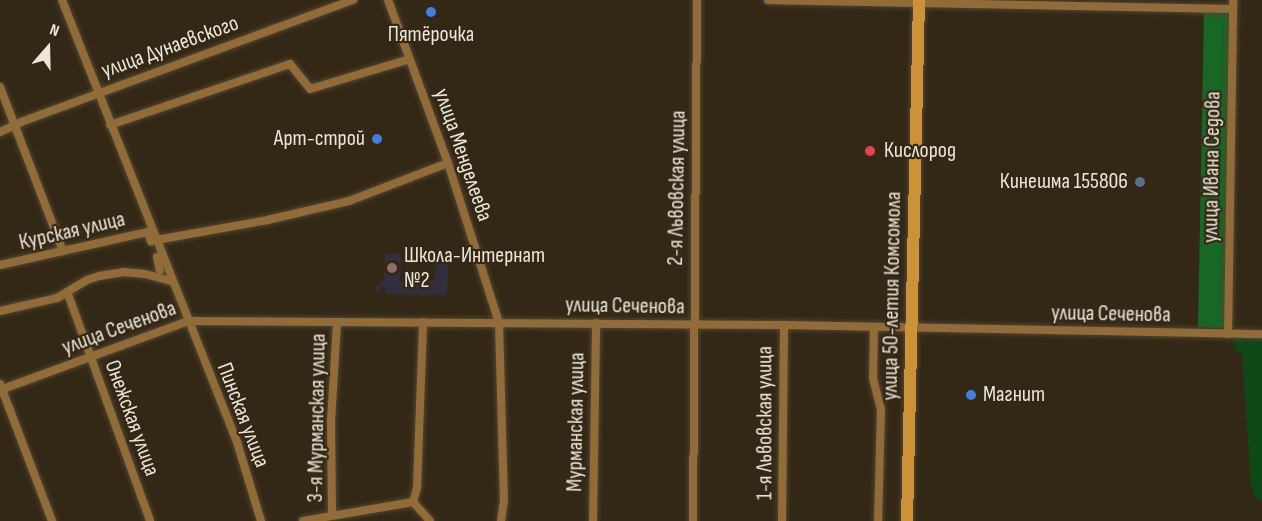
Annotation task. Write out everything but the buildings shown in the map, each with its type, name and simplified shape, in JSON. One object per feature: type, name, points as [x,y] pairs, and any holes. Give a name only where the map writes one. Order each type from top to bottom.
[{"type":"main road","name":"улица 50-летия Комсомола","points":[[907,521],[914,328],[919,2]]},
{"type":"street","name":"Пинская улица","points":[[62,0],[97,94],[237,442],[261,521]]},
{"type":"street","name":"улица Дунаевского","points":[[0,132],[353,0]]},
{"type":"street","name":"улица Менделеева","points":[[388,0],[448,163],[499,323],[504,500],[501,521]]},
{"type":"street","name":"2-я Львовская улица","points":[[693,521],[697,0]]},
{"type":"street","points":[[768,0],[1228,9]]},
{"type":"street","name":"улица Ивана Седова","points":[[1228,334],[1233,0]]},
{"type":"street","points":[[110,125],[290,64],[310,89],[411,59]]},
{"type":"street","points":[[0,87],[63,251]]},
{"type":"street","points":[[156,240],[263,221],[349,201],[448,163]]},
{"type":"street","name":"Курская улица","points":[[0,265],[148,232],[160,271]]},
{"type":"street","points":[[0,311],[68,294],[87,280],[123,272],[145,273],[172,281]]},
{"type":"street","name":"Онежская улица","points":[[68,294],[150,521]]},
{"type":"street","name":"улица Сеченова","points":[[1,388],[189,321],[694,324],[1262,334]]},
{"type":"street","name":"3-я Мурманская улица","points":[[332,514],[331,421],[337,322]]},
{"type":"street","points":[[413,502],[417,488],[423,322]]},
{"type":"street","name":"Мурманская улица","points":[[593,521],[596,323]]},
{"type":"street","name":"1-я Львовская улица","points":[[782,521],[784,326]]},
{"type":"street","points":[[874,327],[873,378],[881,409],[878,521]]},
{"type":"street","points":[[1,388],[52,521]]},
{"type":"street","points":[[303,521],[332,514],[413,502]]},
{"type":"street","points":[[413,502],[430,521]]},
{"type":"shaded area","name":"Школа-Интернат №2","points":[[385,254],[401,254],[400,282],[435,281],[436,256],[449,255],[447,295],[385,294],[385,286],[376,293],[376,287],[384,280]]},
{"type":"green space","points":[[1204,11],[1229,12],[1224,328],[1198,327]]},
{"type":"green space","points":[[1234,337],[1262,337],[1262,502],[1254,495],[1251,486],[1242,354],[1235,350]]},
{"type":"place","name":"Пятёрочка","points":[[431,12]]},
{"type":"place","name":"Арт-строй","points":[[377,139]]},
{"type":"place","name":"Кислород","points":[[870,151]]},
{"type":"place","name":"Кинешма 155806","points":[[1140,182]]},
{"type":"place","name":"Школа-Интернат №2","points":[[392,268]]},
{"type":"place","name":"Магнит","points":[[971,395]]}]
